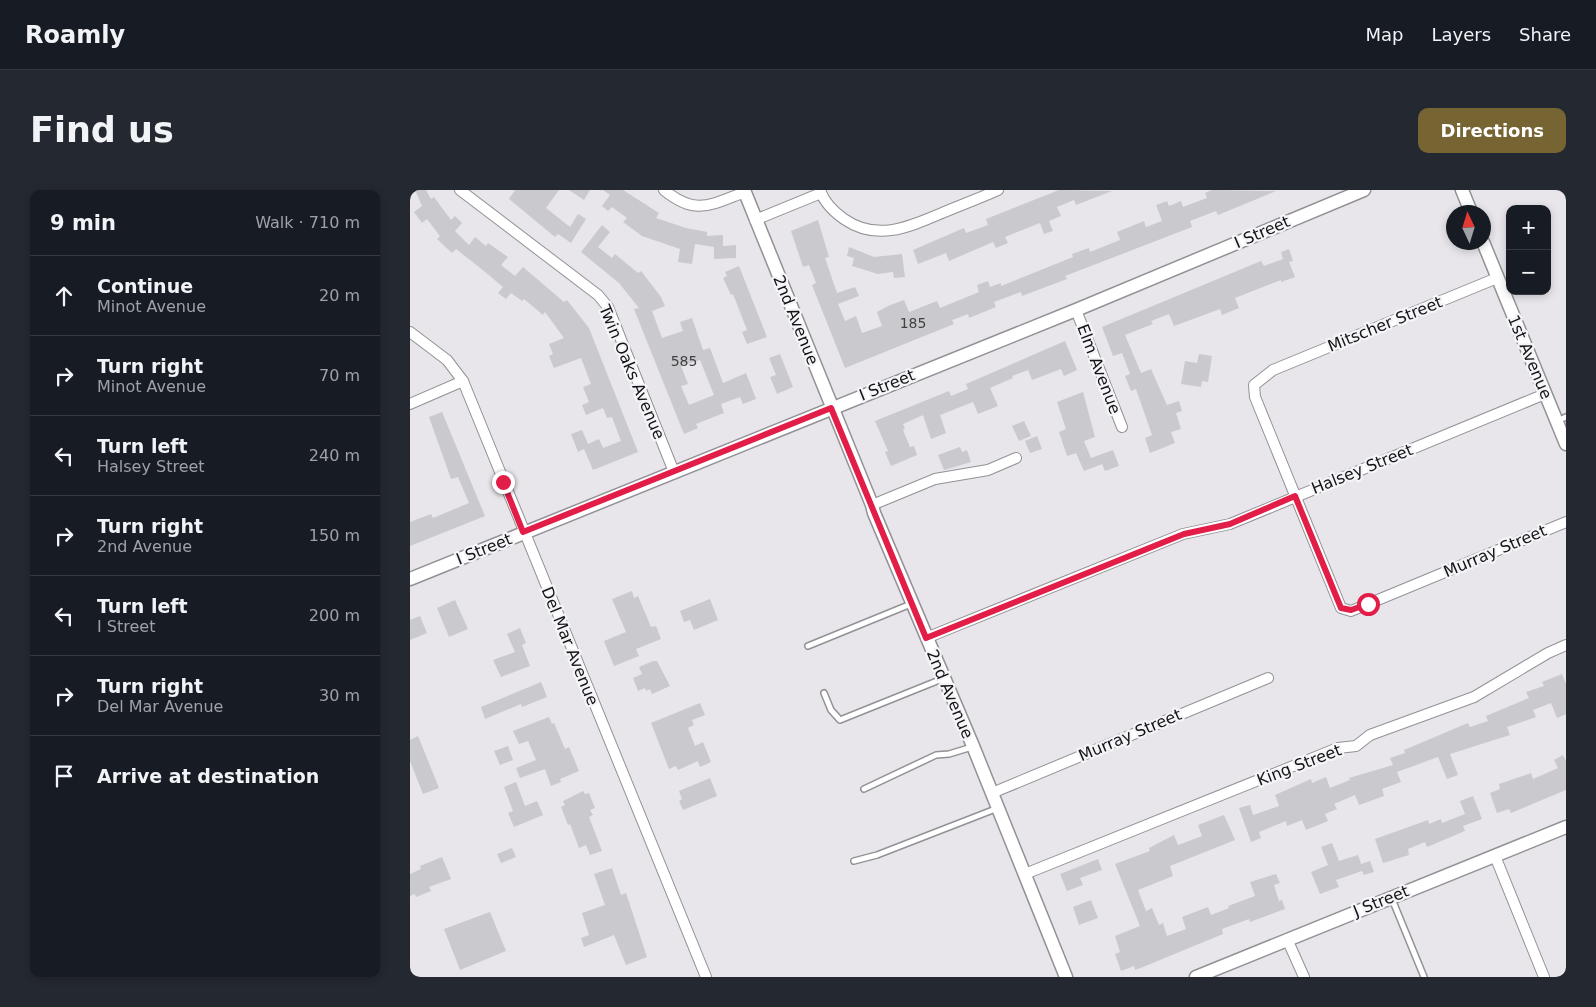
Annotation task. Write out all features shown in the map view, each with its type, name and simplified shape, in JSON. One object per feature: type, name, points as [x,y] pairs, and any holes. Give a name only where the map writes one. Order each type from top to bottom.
[{"type":"street","name":"Twin Oaks Avenue","points":[[460,190],[598,295],[608,307],[674,472]]},
{"type":"street","points":[[664,190],[674,198],[695,207],[705,206],[744,191]]},
{"type":"street","points":[[755,220],[821,192],[832,210],[848,222],[866,230],[884,232],[903,229],[998,190]]},
{"type":"street","name":"I Street","points":[[410,579],[1076,310],[1364,190]]},
{"type":"street","points":[[1462,190],[1468,205]]},
{"type":"street","name":"2nd Avenue","points":[[744,191],[872,505],[874,514],[942,679],[973,746],[1066,977]]},
{"type":"street","name":"1st Avenue","points":[[1486,250],[1545,394],[1561,419],[1566,444]]},
{"type":"street","name":"Mitscher Street","points":[[1295,496],[1255,397],[1254,386],[1273,370],[1497,278]]},
{"type":"street","name":"Elm Avenue","points":[[1076,310],[1122,427]]},
{"type":"street","name":"Del Mar Avenue","points":[[410,332],[447,360],[463,381],[706,977]]},
{"type":"street","points":[[410,404],[463,381]]},
{"type":"street","name":"Halsey Street","points":[[926,638],[1184,534],[1230,524],[1545,394]]},
{"type":"street","points":[[872,505],[935,480],[988,470],[1016,458]]},
{"type":"street","name":"Murray Street","points":[[1295,496],[1341,608],[1351,610],[1566,522]]},
{"type":"street","name":"King Street","points":[[1025,874],[1338,748],[1356,746],[1370,735],[1474,697],[1548,653],[1566,645]]},
{"type":"street","name":"Murray Street","points":[[992,793],[1268,678]]},
{"type":"street","name":"J Street","points":[[1196,977],[1566,827]]},
{"type":"street","points":[[1494,856],[1544,977]]},
{"type":"street","points":[[1287,939],[1304,977]]},
{"type":"lane","points":[[808,646],[911,604]]},
{"type":"lane","points":[[824,693],[831,710],[840,720],[942,679]]},
{"type":"lane","points":[[864,789],[936,755],[949,754],[973,746]]},
{"type":"lane","points":[[854,861],[877,855],[998,808]]},
{"type":"lane","points":[[1391,897],[1424,977]]},
{"type":"building","points":[[415,190],[426,190],[431,199],[434,197],[451,220],[455,216],[462,223],[455,231],[469,245],[475,237],[486,246],[488,243],[508,257],[501,265],[515,276],[523,267],[564,302],[567,300],[589,328],[638,452],[593,470],[584,449],[578,452],[571,434],[582,430],[588,444],[599,439],[603,448],[621,441],[612,417],[607,418],[603,408],[586,415],[582,405],[589,402],[583,387],[591,384],[581,358],[554,368],[549,356],[553,354],[549,344],[564,338],[545,312],[543,315],[524,299],[522,301],[511,293],[506,299],[498,293],[503,287],[456,249],[452,253],[437,239],[440,236],[427,219],[422,223],[414,212],[422,206]]},
{"type":"building","points":[[515,190],[559,190],[546,208],[570,227],[578,214],[586,219],[571,243],[558,234],[555,237],[509,199]]},
{"type":"building","points":[[569,190],[590,190],[584,200]]},
{"type":"building","points":[[603,190],[623,190],[659,213],[656,218],[686,228],[707,232],[707,236],[723,235],[723,246],[736,245],[736,258],[714,259],[714,247],[695,244],[692,264],[678,262],[680,249],[642,236],[623,222],[627,218],[612,207],[608,211],[602,206],[610,195]]},
{"type":"building","points":[[1059,190],[1112,191],[1076,205],[1074,200],[1057,207],[1061,216],[1049,221],[1053,231],[1044,234],[1040,223],[1005,237],[1008,243],[996,248],[993,242],[949,261],[946,253],[918,264],[913,250],[964,228],[966,233],[988,225],[986,219]]},
{"type":"building","points":[[1212,190],[1276,191],[1218,215],[1216,211],[1190,221],[1192,227],[1065,276],[1067,279],[1022,296],[1021,292],[994,302],[996,307],[969,318],[968,314],[952,320],[954,324],[845,368],[812,285],[816,283],[809,265],[803,267],[791,231],[818,220],[829,257],[825,258],[837,293],[855,287],[859,296],[838,304],[845,321],[856,316],[862,333],[882,326],[877,312],[888,306],[904,300],[909,312],[937,301],[940,308],[979,292],[977,285],[988,281],[990,287],[1001,283],[1001,286],[1073,257],[1072,254],[1089,248],[1090,252],[1120,240],[1117,232],[1144,221],[1146,227],[1162,221],[1156,205],[1167,201],[1169,206],[1181,201],[1183,207],[1207,198],[1205,193]]},
{"type":"building","points":[[602,225],[610,232],[598,247],[612,258],[615,254],[638,273],[641,271],[661,297],[665,306],[652,311],[662,338],[683,331],[680,322],[692,318],[703,350],[710,348],[723,383],[746,373],[756,399],[743,404],[740,397],[721,404],[724,413],[696,424],[698,428],[684,434],[634,309],[639,308],[619,283],[581,252]],"holes":[[[700,360],[714,395],[689,405],[681,386],[688,384],[681,366]]]},
{"type":"building","points":[[849,247],[874,257],[902,254],[905,277],[894,278],[893,272],[878,274],[852,266],[854,258],[847,256]]},
{"type":"building","points":[[1289,249],[1293,261],[1289,262],[1295,277],[1281,282],[1281,280],[1235,298],[1239,308],[1222,315],[1220,309],[1174,326],[1169,314],[1151,321],[1153,324],[1125,335],[1141,373],[1151,369],[1167,405],[1179,401],[1182,411],[1176,413],[1181,429],[1171,432],[1175,443],[1150,453],[1145,438],[1152,435],[1136,389],[1131,391],[1125,376],[1130,374],[1122,353],[1113,356],[1102,327],[1261,261],[1264,266],[1283,259],[1281,252]]},
{"type":"building","points":[[739,266],[767,337],[747,344],[742,332],[747,330],[733,294],[731,295],[723,278],[727,276],[725,272]]},
{"type":"building","points":[[1065,341],[1077,370],[1064,376],[1061,369],[1032,380],[1028,370],[1012,376],[1013,378],[990,388],[998,406],[978,414],[973,402],[940,415],[946,433],[931,439],[923,415],[903,424],[905,428],[903,430],[910,447],[914,446],[917,455],[891,466],[885,452],[888,451],[875,421],[949,391],[951,396],[968,389],[966,384]]},
{"type":"building","points":[[780,354],[793,387],[777,394],[770,377],[776,375],[769,358]]},
{"type":"building","points":[[1199,354],[1212,356],[1208,382],[1202,381],[1201,387],[1181,384],[1185,361],[1197,363]]},
{"type":"building","points":[[1083,392],[1095,437],[1084,441],[1091,458],[1113,450],[1119,466],[1105,471],[1102,464],[1084,471],[1076,453],[1067,456],[1059,432],[1066,429],[1057,402]]},
{"type":"building","points":[[442,412],[485,516],[410,546],[410,522],[431,514],[433,518],[469,503],[458,477],[451,479],[429,417]]},
{"type":"building","points":[[1024,421],[1031,436],[1019,441],[1012,426]]},
{"type":"building","points":[[1037,436],[1042,449],[1030,453],[1025,441]]},
{"type":"building","points":[[960,447],[962,452],[967,450],[971,462],[944,470],[938,455]]},
{"type":"building","points":[[632,591],[634,598],[638,596],[651,627],[656,626],[661,639],[636,649],[639,656],[614,666],[604,641],[626,632],[612,599]]},
{"type":"building","points":[[710,599],[718,620],[694,630],[690,620],[684,622],[680,611]]},
{"type":"building","points":[[455,600],[468,629],[449,637],[437,608]]},
{"type":"building","points":[[420,616],[427,633],[410,640],[410,620]]},
{"type":"building","points":[[520,628],[526,643],[522,645],[530,666],[501,677],[493,660],[515,652],[507,634]]},
{"type":"building","points":[[657,661],[670,686],[652,694],[650,689],[646,691],[645,688],[638,691],[633,678],[642,674],[639,667]]},
{"type":"building","points":[[1562,674],[1566,684],[1566,714],[1557,718],[1551,703],[1533,710],[1536,717],[1507,727],[1510,735],[1450,754],[1458,775],[1447,779],[1438,757],[1397,772],[1401,782],[1382,789],[1384,796],[1359,805],[1355,795],[1334,804],[1337,809],[1325,814],[1328,821],[1306,830],[1302,820],[1287,826],[1286,821],[1259,832],[1261,838],[1251,842],[1239,808],[1250,805],[1253,815],[1279,806],[1275,795],[1311,779],[1312,783],[1326,777],[1330,788],[1350,780],[1349,778],[1393,765],[1390,758],[1405,753],[1404,750],[1468,723],[1470,727],[1488,721],[1486,716],[1529,698],[1526,692],[1544,686],[1542,682]]},
{"type":"building","points":[[541,682],[547,697],[522,707],[521,704],[485,719],[481,707]]},
{"type":"building","points":[[700,703],[705,715],[692,720],[694,725],[688,728],[695,746],[703,742],[711,762],[700,767],[698,761],[678,770],[676,766],[669,769],[651,723]]},
{"type":"building","points":[[549,717],[552,724],[554,723],[565,749],[569,747],[579,771],[560,779],[561,782],[551,786],[545,769],[520,778],[516,768],[536,760],[528,741],[519,744],[513,731]]},
{"type":"building","points":[[418,736],[439,788],[423,794],[410,761],[410,740]]},
{"type":"building","points":[[508,746],[513,760],[500,765],[494,751]]},
{"type":"building","points":[[1563,755],[1566,761],[1566,790],[1511,813],[1509,809],[1497,813],[1490,793],[1500,789],[1499,784],[1531,773],[1533,779],[1558,768],[1554,760]]},
{"type":"building","points":[[710,778],[717,796],[683,810],[679,801],[682,799],[679,791]]},
{"type":"building","points":[[516,782],[525,806],[537,801],[543,815],[514,827],[508,813],[513,811],[504,787]]},
{"type":"building","points":[[583,791],[585,794],[589,793],[595,808],[590,810],[593,815],[589,817],[602,851],[590,855],[586,845],[579,848],[561,807],[565,805],[563,801]]},
{"type":"building","points":[[1473,796],[1482,819],[1463,826],[1465,831],[1427,847],[1425,842],[1408,849],[1409,855],[1383,863],[1375,839],[1428,820],[1429,824],[1441,819],[1442,823],[1465,814],[1460,801]]},
{"type":"building","points":[[1224,815],[1235,840],[1170,866],[1173,876],[1138,890],[1146,911],[1152,908],[1159,925],[1163,923],[1167,936],[1186,929],[1182,917],[1208,907],[1211,915],[1229,908],[1228,906],[1255,896],[1250,882],[1276,874],[1280,883],[1274,885],[1279,901],[1282,900],[1285,909],[1250,922],[1249,919],[1222,929],[1223,934],[1143,967],[1135,970],[1134,966],[1121,971],[1115,954],[1120,952],[1115,936],[1140,926],[1115,864],[1150,851],[1149,848],[1174,835],[1178,845],[1202,836],[1198,825]]},
{"type":"building","points":[[1332,843],[1339,861],[1358,855],[1361,864],[1370,861],[1374,872],[1364,875],[1362,871],[1336,880],[1339,887],[1320,894],[1311,872],[1328,865],[1321,847]]},
{"type":"building","points":[[512,848],[516,857],[501,863],[497,854]]},
{"type":"building","points":[[442,857],[451,879],[429,887],[431,891],[416,897],[415,894],[410,896],[410,874],[421,869],[420,866]]},
{"type":"building","points":[[1098,859],[1102,870],[1080,878],[1083,885],[1067,891],[1060,874]]},
{"type":"building","points":[[612,868],[621,895],[626,893],[647,957],[626,965],[614,935],[584,947],[581,938],[589,935],[582,913],[605,905],[594,874]]},
{"type":"building","points":[[1091,900],[1098,918],[1079,925],[1073,907]]},
{"type":"building","points":[[490,912],[506,951],[460,970],[444,929]]},
{"type":"route","points":[[503,482],[523,532],[831,408],[926,638],[1184,534],[1230,524],[1295,496],[1341,608],[1351,610],[1368,604]]}]
